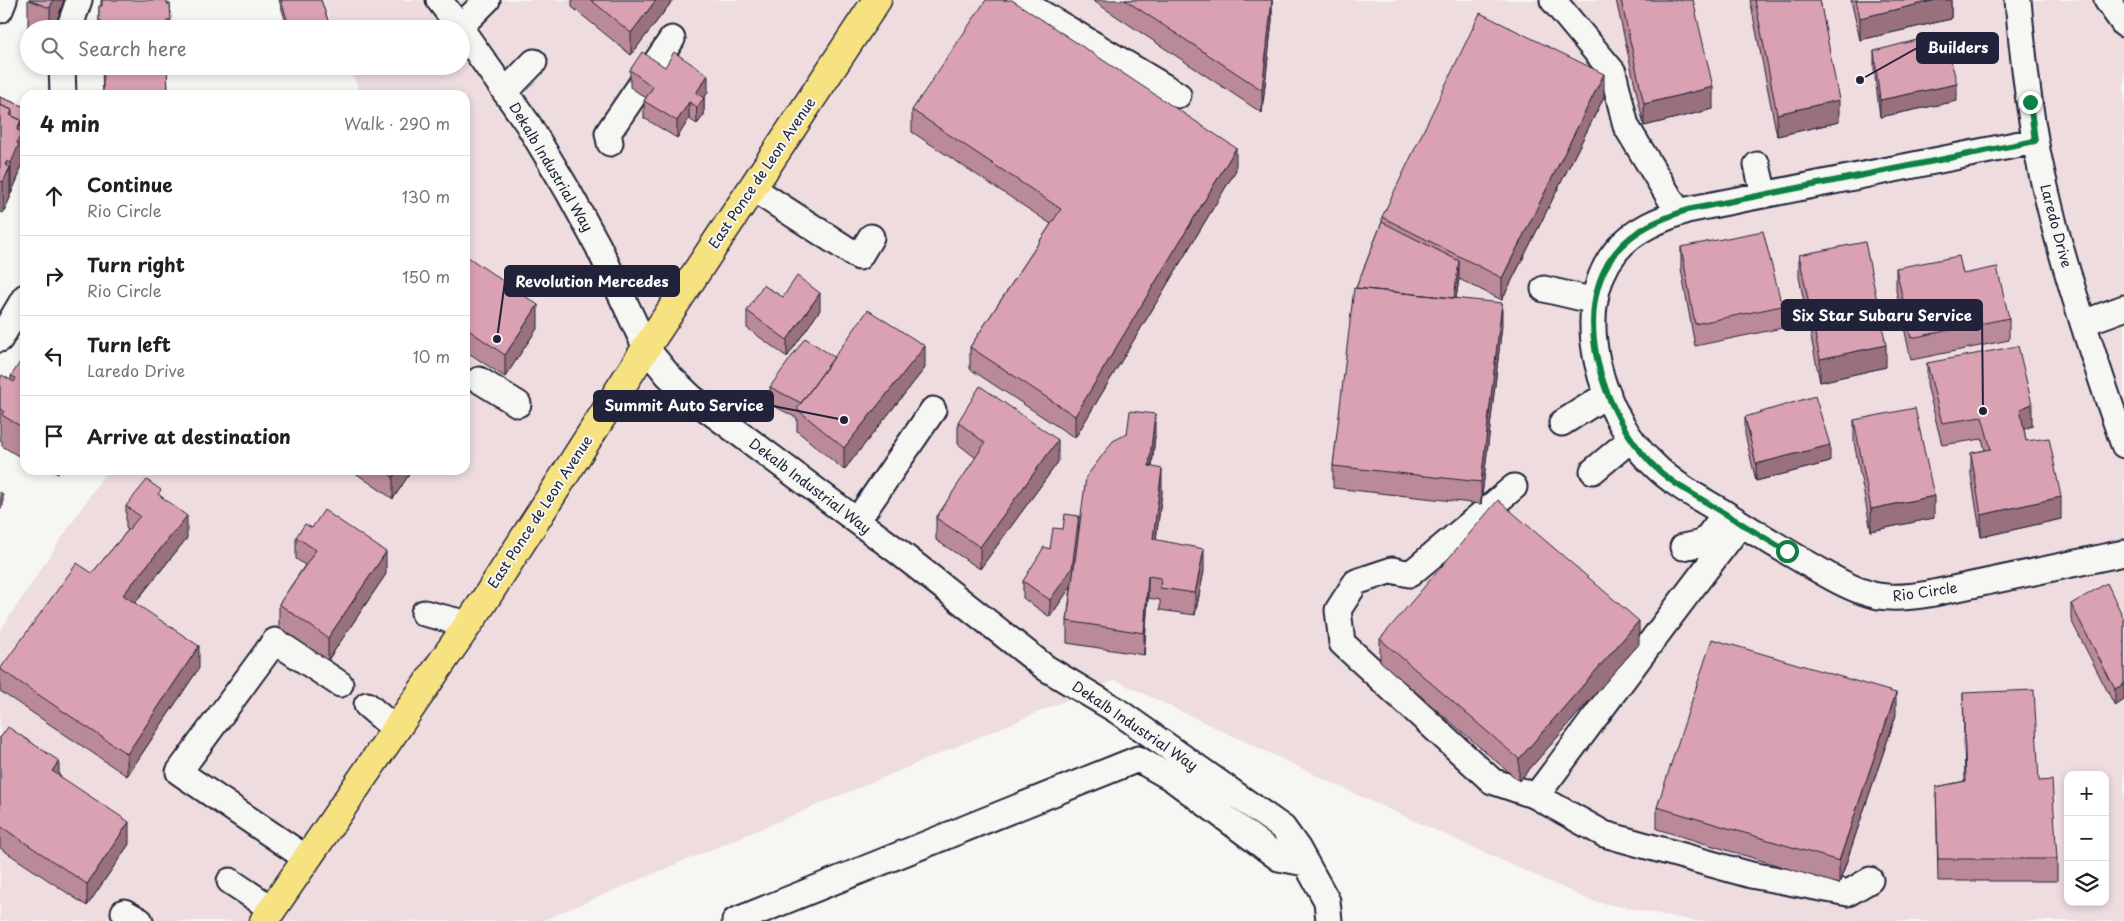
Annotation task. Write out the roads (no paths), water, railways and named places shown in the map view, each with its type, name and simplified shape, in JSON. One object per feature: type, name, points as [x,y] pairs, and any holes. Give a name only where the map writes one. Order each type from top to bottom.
[{"type":"main road","name":"East Ponce de Leon Avenue","points":[[268,915],[468,624],[646,348],[877,0]]},
{"type":"street","points":[[0,10],[4,0]]},
{"type":"street","points":[[72,20],[79,0]]},
{"type":"street","name":"Dekalb Industrial Way","points":[[439,0],[455,20]]},
{"type":"street","points":[[469,20],[488,0]]},
{"type":"street","points":[[1019,0],[1178,95]]},
{"type":"street","points":[[1553,0],[1613,72],[1626,126],[1679,213]]},
{"type":"street","name":"Laredo Drive","points":[[2018,0],[2035,141],[2064,260],[2124,445]]},
{"type":"street","points":[[2107,0],[2124,24]]},
{"type":"street","points":[[610,143],[608,133],[672,39]]},
{"type":"street","name":"Dekalb Industrial Way","points":[[470,41],[528,124],[568,191],[598,246],[646,348],[668,375],[692,398],[857,521],[1046,668],[1116,710],[1283,828],[1305,863]]},
{"type":"street","points":[[505,92],[534,62]]},
{"type":"street","points":[[62,75],[63,90]]},
{"type":"street","name":"Rio Circle","points":[[2035,141],[1679,213],[1646,227],[1632,236],[1617,250],[1606,266],[1597,286],[1593,325],[1595,352],[1614,411],[1631,439],[1652,464],[1671,480],[1733,519],[1850,588],[1868,595],[1900,599],[1939,598],[2124,553]]},
{"type":"street","points":[[1757,165],[1764,195]]},
{"type":"street","points":[[752,188],[859,257],[871,237]]},
{"type":"street","points":[[1544,289],[1595,301]]},
{"type":"street","points":[[0,339],[20,305]]},
{"type":"street","points":[[2083,323],[2124,308]]},
{"type":"street","points":[[479,380],[518,404]]},
{"type":"street","points":[[1562,423],[1608,394]]},
{"type":"street","points":[[857,521],[933,410]]},
{"type":"street","points":[[1593,471],[1631,439]]},
{"type":"street","points":[[1514,487],[1410,574],[1392,570],[1356,582],[1338,610],[1342,642],[1492,781],[1536,796],[1604,834],[1751,876],[1848,893],[1870,880]]},
{"type":"street","points":[[1683,547],[1702,543],[1733,519]]},
{"type":"street","points":[[1536,796],[1620,687],[1680,601],[1733,519]]},
{"type":"street","points":[[424,613],[468,624]]},
{"type":"street","points":[[306,858],[179,772],[276,641],[340,684]]},
{"type":"street","points":[[367,705],[395,730]]},
{"type":"street","points":[[734,921],[1138,758],[1173,779],[1280,858],[1305,863],[1327,901],[1329,921]]},
{"type":"street","points":[[230,882],[268,915]]},
{"type":"place","name":"Builders","points":[[1860,80]]},
{"type":"place","name":"Revolution Mercedes","points":[[497,339]]},
{"type":"place","name":"Six Star Subaru Service","points":[[1983,411]]},
{"type":"place","name":"Summit Auto Service","points":[[844,420]]}]
